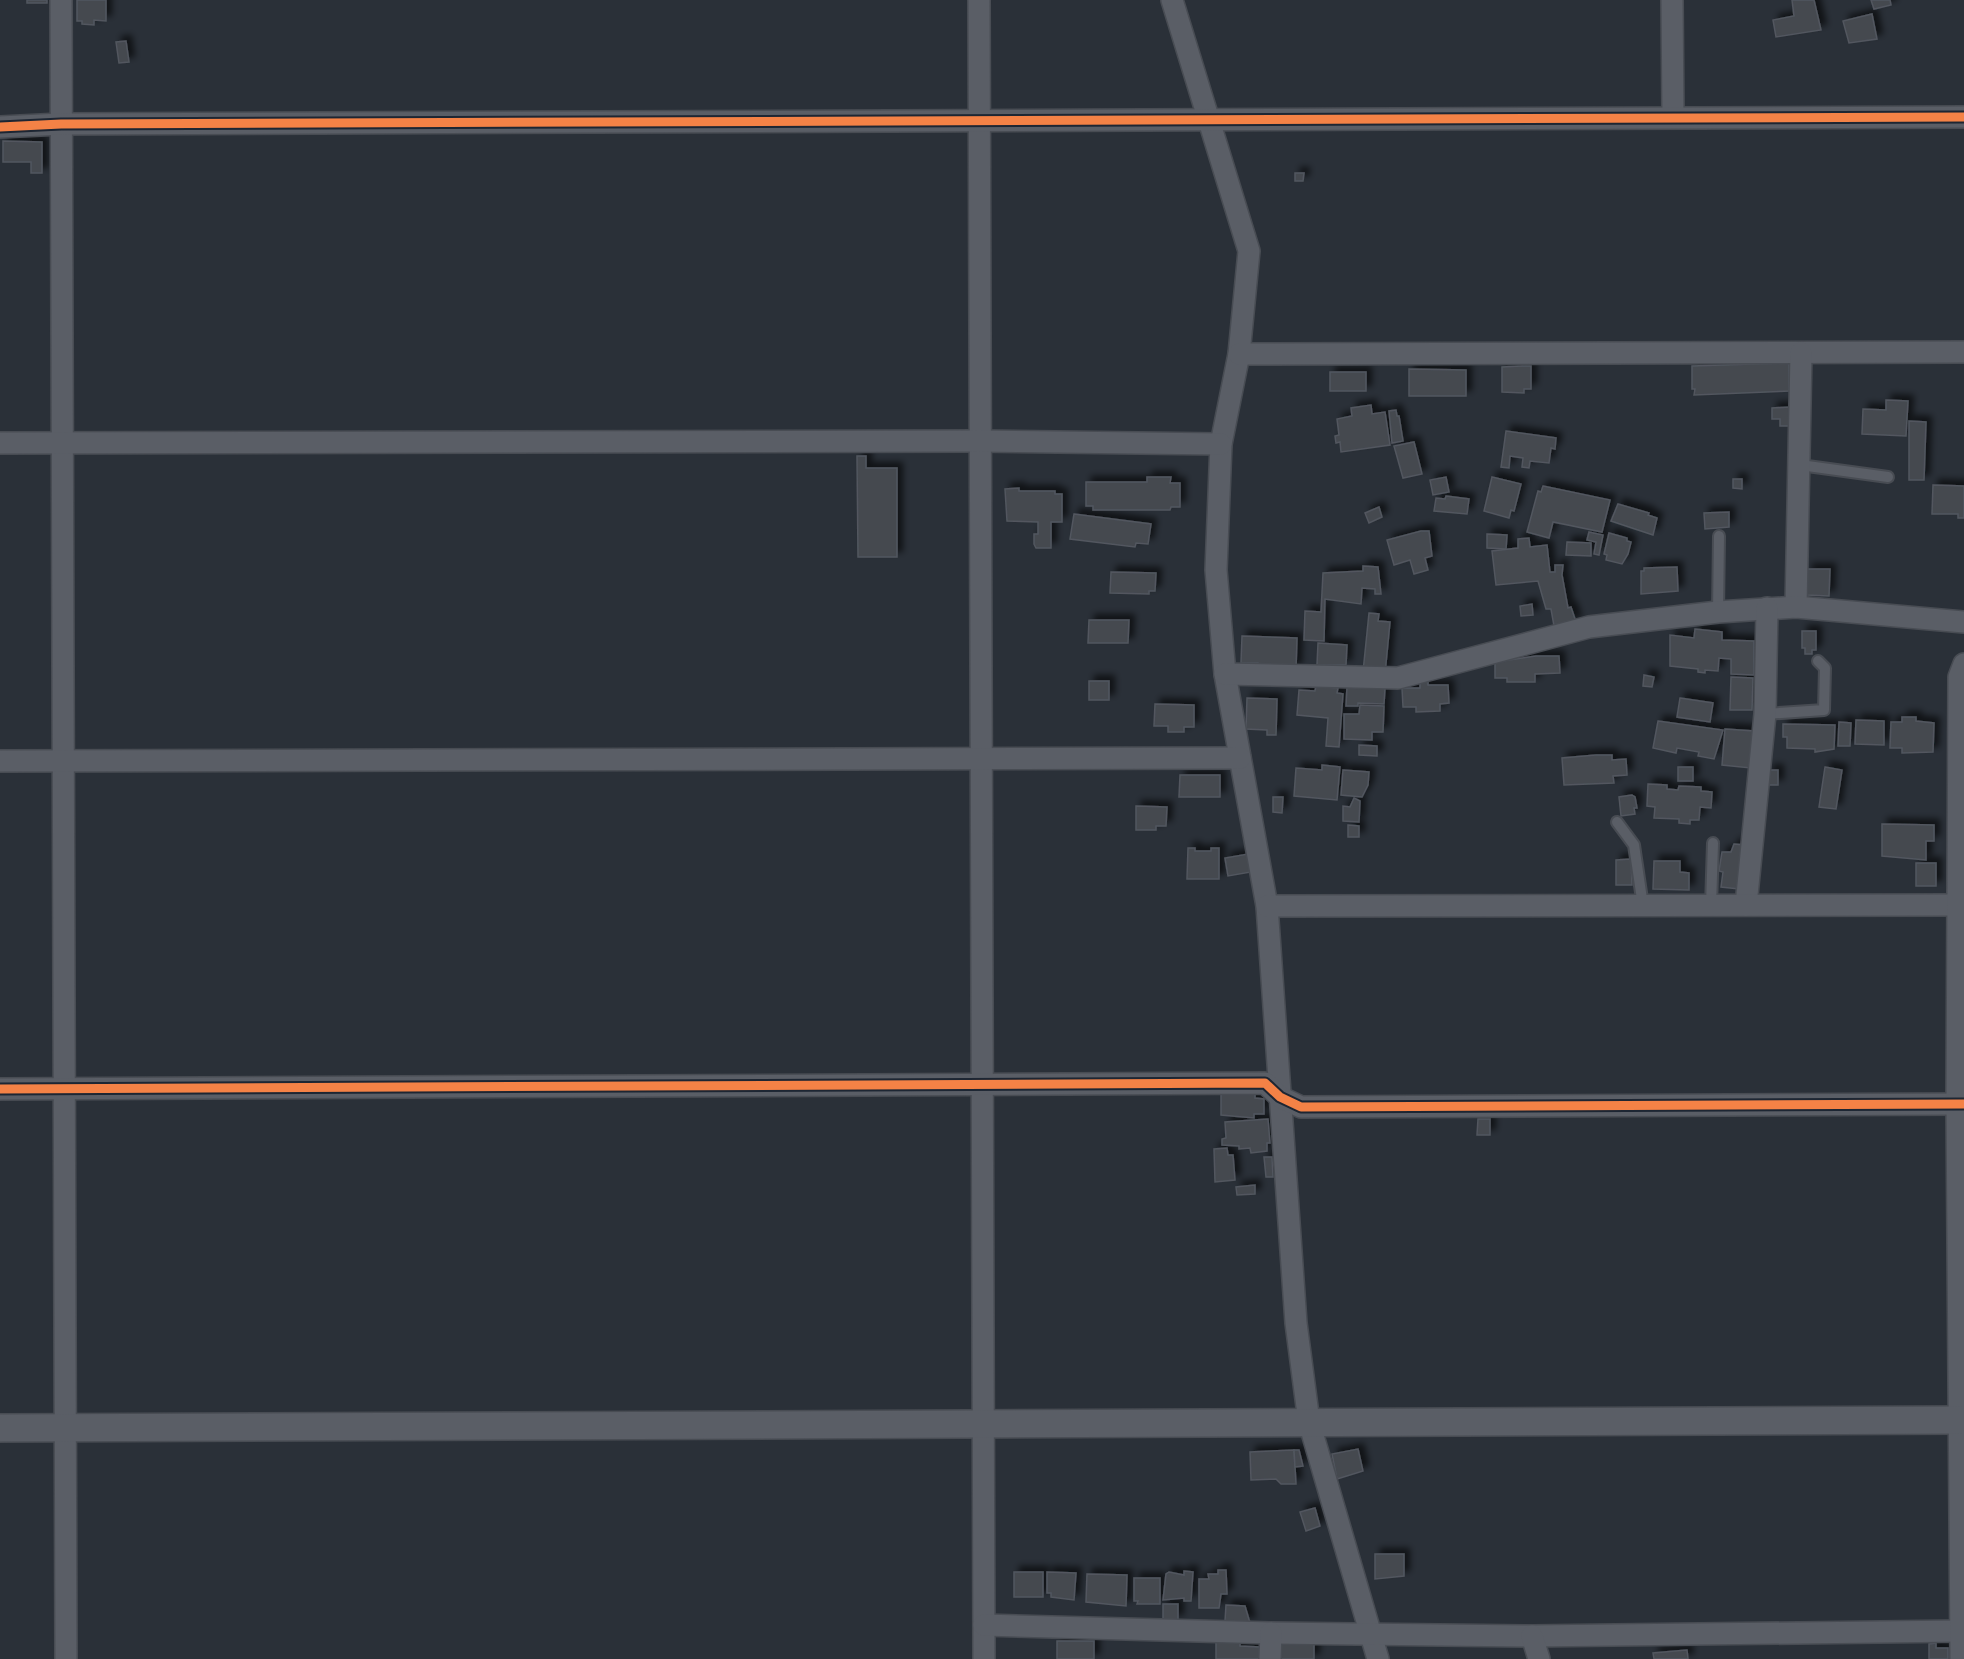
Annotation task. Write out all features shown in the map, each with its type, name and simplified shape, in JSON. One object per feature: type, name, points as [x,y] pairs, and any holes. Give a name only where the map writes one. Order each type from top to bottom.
[{"type":"street","points":[[61,0],[66,1659]]},
{"type":"street","points":[[979,0],[984,1659]]},
{"type":"street","points":[[1172,0],[1250,251],[1239,354],[1221,444],[1216,570],[1225,674],[1267,906],[1296,1323],[1309,1422],[1378,1659]]},
{"type":"street","points":[[1672,0],[1672,117]]},
{"type":"street","points":[[0,127],[61,124],[1964,117]]},
{"type":"street","points":[[1796,607],[1801,352]]},
{"type":"street","points":[[1239,354],[1964,352]]},
{"type":"street","points":[[0,443],[980,441],[1221,444]]},
{"type":"street","points":[[1225,674],[1398,678],[1589,627],[1767,608],[1796,607],[1964,622]]},
{"type":"street","points":[[1746,905],[1765,714],[1767,608]]},
{"type":"street","points":[[1961,1659],[1962,1420],[1958,905],[1961,782],[1959,677],[1964,664]]},
{"type":"street","points":[[0,760],[1240,758]]},
{"type":"street","points":[[1267,906],[1958,905]]},
{"type":"street","points":[[0,1089],[1265,1083],[1280,1096],[1301,1107],[1960,1104]]},
{"type":"street","points":[[0,1428],[984,1422],[1962,1420]]},
{"type":"street","points":[[984,1625],[1271,1633],[1532,1636],[1961,1631]]},
{"type":"street","points":[[1270,1659],[1271,1633]]},
{"type":"street","points":[[1532,1636],[1539,1659]]},
{"type":"lane","points":[[1800,465],[1888,477]]},
{"type":"lane","points":[[1718,612],[1719,536]]},
{"type":"lane","points":[[1765,714],[1824,710],[1825,668],[1818,662]]},
{"type":"lane","points":[[1617,822],[1634,845],[1643,906]]},
{"type":"lane","points":[[1711,906],[1713,843]]},
{"type":"building","points":[[27,0],[47,0],[47,3],[27,3]]},
{"type":"building","points":[[77,0],[106,0],[106,21],[94,20],[94,25],[77,21]]},
{"type":"building","points":[[1792,0],[1814,0],[1821,30],[1776,37],[1773,20],[1794,16]]},
{"type":"building","points":[[1871,0],[1890,0],[1891,5],[1874,9]]},
{"type":"building","points":[[1872,14],[1877,39],[1849,43],[1843,21]]},
{"type":"building","points":[[126,41],[129,62],[119,63],[116,42]]},
{"type":"building","points":[[3,141],[42,142],[42,173],[31,173],[31,162],[3,162]]},
{"type":"building","points":[[1295,173],[1304,173],[1303,181],[1295,181]]},
{"type":"building","points":[[1789,363],[1789,391],[1694,395],[1695,389],[1692,389],[1692,366]]},
{"type":"building","points":[[1531,366],[1531,389],[1524,389],[1524,393],[1502,392],[1502,367]]},
{"type":"building","points":[[1409,369],[1466,370],[1466,396],[1409,396]]},
{"type":"building","points":[[1330,372],[1366,372],[1366,391],[1330,391]]},
{"type":"building","points":[[1886,400],[1908,401],[1906,436],[1862,434],[1863,409],[1886,410]]},
{"type":"building","points":[[1371,405],[1372,414],[1385,412],[1390,445],[1341,452],[1340,442],[1336,443],[1335,436],[1339,435],[1337,419],[1352,416],[1351,408]]},
{"type":"building","points":[[1791,407],[1791,426],[1780,426],[1780,419],[1772,419],[1772,408]]},
{"type":"building","points":[[1396,410],[1403,441],[1392,443],[1389,411]]},
{"type":"building","points":[[1909,421],[1926,422],[1924,480],[1909,480]]},
{"type":"building","points":[[1506,431],[1556,438],[1555,449],[1551,448],[1549,463],[1530,461],[1529,468],[1522,467],[1523,458],[1510,456],[1509,468],[1501,467]]},
{"type":"building","points":[[1414,442],[1422,474],[1403,478],[1394,446]]},
{"type":"building","points":[[857,456],[866,456],[866,468],[897,468],[897,557],[858,557]]},
{"type":"building","points":[[1147,477],[1171,477],[1170,483],[1180,483],[1180,507],[1171,507],[1170,510],[1093,510],[1093,506],[1086,506],[1086,482],[1147,482]]},
{"type":"building","points":[[1446,477],[1449,492],[1433,495],[1430,480]]},
{"type":"building","points":[[1492,477],[1521,484],[1514,511],[1511,510],[1509,518],[1484,511]]},
{"type":"building","points":[[1733,479],[1742,479],[1742,489],[1733,488]]},
{"type":"building","points":[[1933,485],[1964,486],[1964,518],[1958,518],[1958,514],[1932,514]]},
{"type":"building","points":[[1543,486],[1610,500],[1602,532],[1553,522],[1549,538],[1527,532],[1538,491],[1541,492]]},
{"type":"building","points":[[1019,488],[1019,491],[1055,491],[1055,494],[1062,494],[1062,522],[1051,522],[1051,548],[1036,548],[1034,544],[1034,534],[1038,534],[1038,522],[1007,521],[1005,489]]},
{"type":"building","points":[[1446,496],[1469,499],[1467,514],[1434,511],[1436,498],[1445,499]]},
{"type":"building","points":[[1618,504],[1649,513],[1648,515],[1657,518],[1653,535],[1611,521]]},
{"type":"building","points":[[1379,507],[1382,517],[1369,523],[1365,513]]},
{"type":"building","points":[[1729,512],[1729,527],[1705,529],[1704,513]]},
{"type":"building","points":[[1074,514],[1151,524],[1148,544],[1136,543],[1135,547],[1070,539]]},
{"type":"building","points":[[1429,531],[1432,556],[1425,558],[1428,570],[1414,574],[1410,560],[1394,565],[1387,540]]},
{"type":"building","points":[[1589,532],[1603,535],[1599,555],[1594,554],[1596,542],[1587,540]]},
{"type":"building","points":[[1609,533],[1627,538],[1627,541],[1631,542],[1622,564],[1606,560],[1607,555],[1604,554]]},
{"type":"building","points":[[1487,534],[1507,535],[1506,549],[1487,548]]},
{"type":"building","points":[[1529,538],[1530,547],[1547,545],[1550,572],[1555,572],[1555,565],[1563,565],[1562,575],[1568,608],[1571,607],[1576,622],[1554,626],[1551,609],[1546,609],[1538,581],[1496,585],[1492,551],[1518,548],[1518,539]]},
{"type":"building","points":[[1567,542],[1591,543],[1591,556],[1566,555]]},
{"type":"building","points":[[1363,566],[1378,567],[1381,594],[1375,594],[1375,589],[1362,588],[1361,604],[1325,599],[1324,641],[1304,640],[1305,611],[1321,612],[1323,573],[1363,571]]},
{"type":"building","points":[[1677,567],[1678,591],[1641,594],[1641,571],[1644,571],[1644,568]]},
{"type":"building","points":[[1807,569],[1830,569],[1829,596],[1807,595]]},
{"type":"building","points":[[1111,572],[1156,573],[1155,591],[1149,591],[1149,594],[1110,593]]},
{"type":"building","points":[[1532,604],[1533,615],[1521,616],[1520,606]]},
{"type":"building","points":[[1369,613],[1379,614],[1378,621],[1390,622],[1385,674],[1363,672]]},
{"type":"building","points":[[1089,620],[1129,620],[1128,643],[1088,643]]},
{"type":"building","points":[[1695,629],[1722,632],[1722,640],[1754,641],[1754,675],[1731,674],[1731,659],[1719,658],[1718,671],[1705,670],[1705,673],[1698,672],[1698,669],[1670,666],[1670,635],[1694,638]]},
{"type":"building","points":[[1802,631],[1816,631],[1816,650],[1812,650],[1812,654],[1805,654],[1805,648],[1802,648]]},
{"type":"building","points":[[1242,636],[1297,638],[1296,669],[1258,668],[1258,663],[1241,663]]},
{"type":"building","points":[[1318,643],[1347,645],[1346,665],[1317,665]]},
{"type":"building","points":[[1536,656],[1559,656],[1560,673],[1535,674],[1535,682],[1507,682],[1507,678],[1495,678],[1495,662]]},
{"type":"building","points":[[1644,675],[1654,677],[1652,687],[1643,686]]},
{"type":"building","points":[[1731,677],[1753,678],[1752,710],[1730,710]]},
{"type":"building","points":[[1089,681],[1109,681],[1109,700],[1089,700]]},
{"type":"building","points":[[1420,681],[1428,681],[1428,685],[1448,685],[1449,703],[1440,704],[1440,711],[1416,712],[1416,707],[1403,707],[1402,688],[1420,688]]},
{"type":"building","points":[[1316,686],[1338,688],[1337,693],[1343,694],[1339,747],[1326,746],[1328,718],[1297,715],[1299,690],[1315,691]]},
{"type":"building","points":[[1347,687],[1385,688],[1384,704],[1358,703],[1358,706],[1346,706]]},
{"type":"building","points":[[1247,698],[1277,699],[1276,735],[1267,735],[1267,730],[1246,729]]},
{"type":"building","points":[[1680,698],[1713,703],[1710,722],[1677,717]]},
{"type":"building","points":[[1155,704],[1194,705],[1194,727],[1184,727],[1184,732],[1168,732],[1168,726],[1154,726]]},
{"type":"building","points":[[1360,705],[1384,706],[1383,732],[1372,732],[1372,740],[1344,739],[1344,714],[1359,714]]},
{"type":"building","points":[[1902,717],[1916,717],[1916,721],[1934,723],[1933,752],[1902,753],[1902,748],[1890,748],[1891,722],[1902,722]]},
{"type":"building","points":[[1856,720],[1884,721],[1884,745],[1855,744]]},
{"type":"building","points":[[1658,721],[1723,730],[1714,759],[1698,756],[1699,752],[1677,748],[1676,753],[1653,748]]},
{"type":"building","points":[[1839,722],[1851,723],[1850,746],[1838,746]]},
{"type":"building","points":[[1783,724],[1835,725],[1834,749],[1815,752],[1815,749],[1787,748],[1787,737],[1783,737]]},
{"type":"building","points":[[1725,729],[1754,731],[1751,768],[1722,765]]},
{"type":"building","points":[[1359,745],[1377,746],[1377,756],[1359,755]]},
{"type":"building","points":[[1612,755],[1612,760],[1626,759],[1627,775],[1613,776],[1614,783],[1564,785],[1562,758]]},
{"type":"building","points":[[1322,765],[1340,767],[1337,800],[1294,796],[1296,768],[1322,770]]},
{"type":"building","points":[[1678,767],[1693,767],[1693,781],[1678,781]]},
{"type":"building","points":[[1825,767],[1842,770],[1836,809],[1819,807]]},
{"type":"building","points":[[1343,770],[1369,772],[1368,785],[1362,797],[1341,795]]},
{"type":"building","points":[[1768,770],[1778,770],[1778,785],[1768,785]]},
{"type":"building","points":[[1180,775],[1220,775],[1220,797],[1179,797]]},
{"type":"building","points":[[1648,784],[1667,785],[1667,789],[1678,790],[1679,786],[1701,787],[1701,791],[1712,792],[1711,808],[1700,807],[1699,820],[1690,820],[1690,824],[1679,823],[1679,819],[1654,818],[1655,807],[1647,806]]},
{"type":"building","points":[[1632,795],[1635,797],[1637,808],[1634,808],[1635,814],[1621,816],[1619,797]]},
{"type":"building","points":[[1273,797],[1283,797],[1282,813],[1273,812]]},
{"type":"building","points":[[1354,798],[1360,801],[1359,822],[1343,821],[1343,806],[1350,807]]},
{"type":"building","points":[[1136,806],[1167,807],[1166,826],[1156,826],[1156,830],[1136,830]]},
{"type":"building","points":[[1882,824],[1934,825],[1934,841],[1926,841],[1926,860],[1882,856]]},
{"type":"building","points":[[1348,825],[1359,826],[1359,837],[1348,837]]},
{"type":"building","points":[[1734,844],[1744,845],[1739,889],[1721,887],[1723,872],[1719,871],[1722,852],[1731,852]]},
{"type":"building","points":[[1188,848],[1195,848],[1195,851],[1211,851],[1211,848],[1219,848],[1219,879],[1187,879]]},
{"type":"building","points":[[1248,854],[1251,872],[1228,876],[1225,858]]},
{"type":"building","points":[[1631,859],[1632,885],[1616,885],[1616,860]]},
{"type":"building","points":[[1654,861],[1680,861],[1680,872],[1689,873],[1689,890],[1653,889]]},
{"type":"building","points":[[1916,863],[1936,863],[1936,886],[1916,886]]},
{"type":"building","points":[[1221,1094],[1255,1094],[1255,1098],[1264,1099],[1264,1114],[1254,1114],[1254,1118],[1221,1115]]},
{"type":"building","points":[[1268,1119],[1270,1143],[1267,1143],[1267,1151],[1251,1153],[1250,1148],[1239,1149],[1239,1146],[1222,1145],[1222,1139],[1226,1138],[1225,1122]]},
{"type":"building","points":[[1478,1119],[1490,1119],[1490,1135],[1477,1135]]},
{"type":"building","points":[[1227,1148],[1228,1155],[1233,1155],[1235,1180],[1215,1182],[1214,1149]]},
{"type":"building","points":[[1264,1157],[1272,1157],[1273,1177],[1266,1177]]},
{"type":"building","points":[[1255,1185],[1255,1194],[1237,1195],[1236,1187]]},
{"type":"building","points":[[1358,1449],[1363,1471],[1337,1479],[1332,1454]]},
{"type":"building","points":[[1294,1450],[1296,1484],[1281,1484],[1276,1479],[1251,1480],[1250,1452]]},
{"type":"building","points":[[1294,1450],[1299,1450],[1303,1466],[1295,1467]]},
{"type":"building","points":[[1315,1508],[1320,1526],[1306,1531],[1300,1512]]},
{"type":"building","points":[[1375,1554],[1404,1554],[1404,1576],[1375,1579]]},
{"type":"building","points":[[1218,1570],[1226,1570],[1227,1594],[1221,1594],[1219,1608],[1199,1608],[1199,1579],[1209,1579],[1208,1574],[1218,1574]]},
{"type":"building","points":[[1184,1571],[1193,1572],[1191,1601],[1184,1601],[1184,1598],[1163,1600],[1166,1574],[1169,1572],[1184,1575]]},
{"type":"building","points":[[1014,1572],[1043,1572],[1043,1597],[1014,1597]]},
{"type":"building","points":[[1047,1572],[1076,1573],[1074,1600],[1051,1597],[1051,1593],[1047,1593]]},
{"type":"building","points":[[1087,1574],[1127,1575],[1126,1606],[1086,1602]]},
{"type":"building","points":[[1134,1578],[1160,1578],[1160,1604],[1137,1604],[1138,1601],[1134,1601]]},
{"type":"building","points":[[1163,1604],[1178,1604],[1178,1620],[1163,1620]]},
{"type":"building","points":[[1226,1605],[1245,1606],[1250,1623],[1225,1621]]},
{"type":"building","points":[[1057,1641],[1094,1641],[1094,1659],[1057,1659]]},
{"type":"building","points":[[1216,1641],[1240,1641],[1240,1646],[1260,1647],[1260,1659],[1216,1659]]},
{"type":"building","points":[[1936,1643],[1936,1648],[1948,1648],[1948,1659],[1929,1659],[1929,1644]]},
{"type":"building","points":[[1280,1644],[1314,1644],[1314,1659],[1280,1659]]},
{"type":"building","points":[[1687,1650],[1688,1659],[1654,1659],[1653,1653]]},
{"type":"cycle path","points":[[0,127],[61,124],[1964,117]]},
{"type":"cycle path","points":[[0,1089],[1265,1083],[1280,1097],[1301,1107],[1964,1104]]}]
